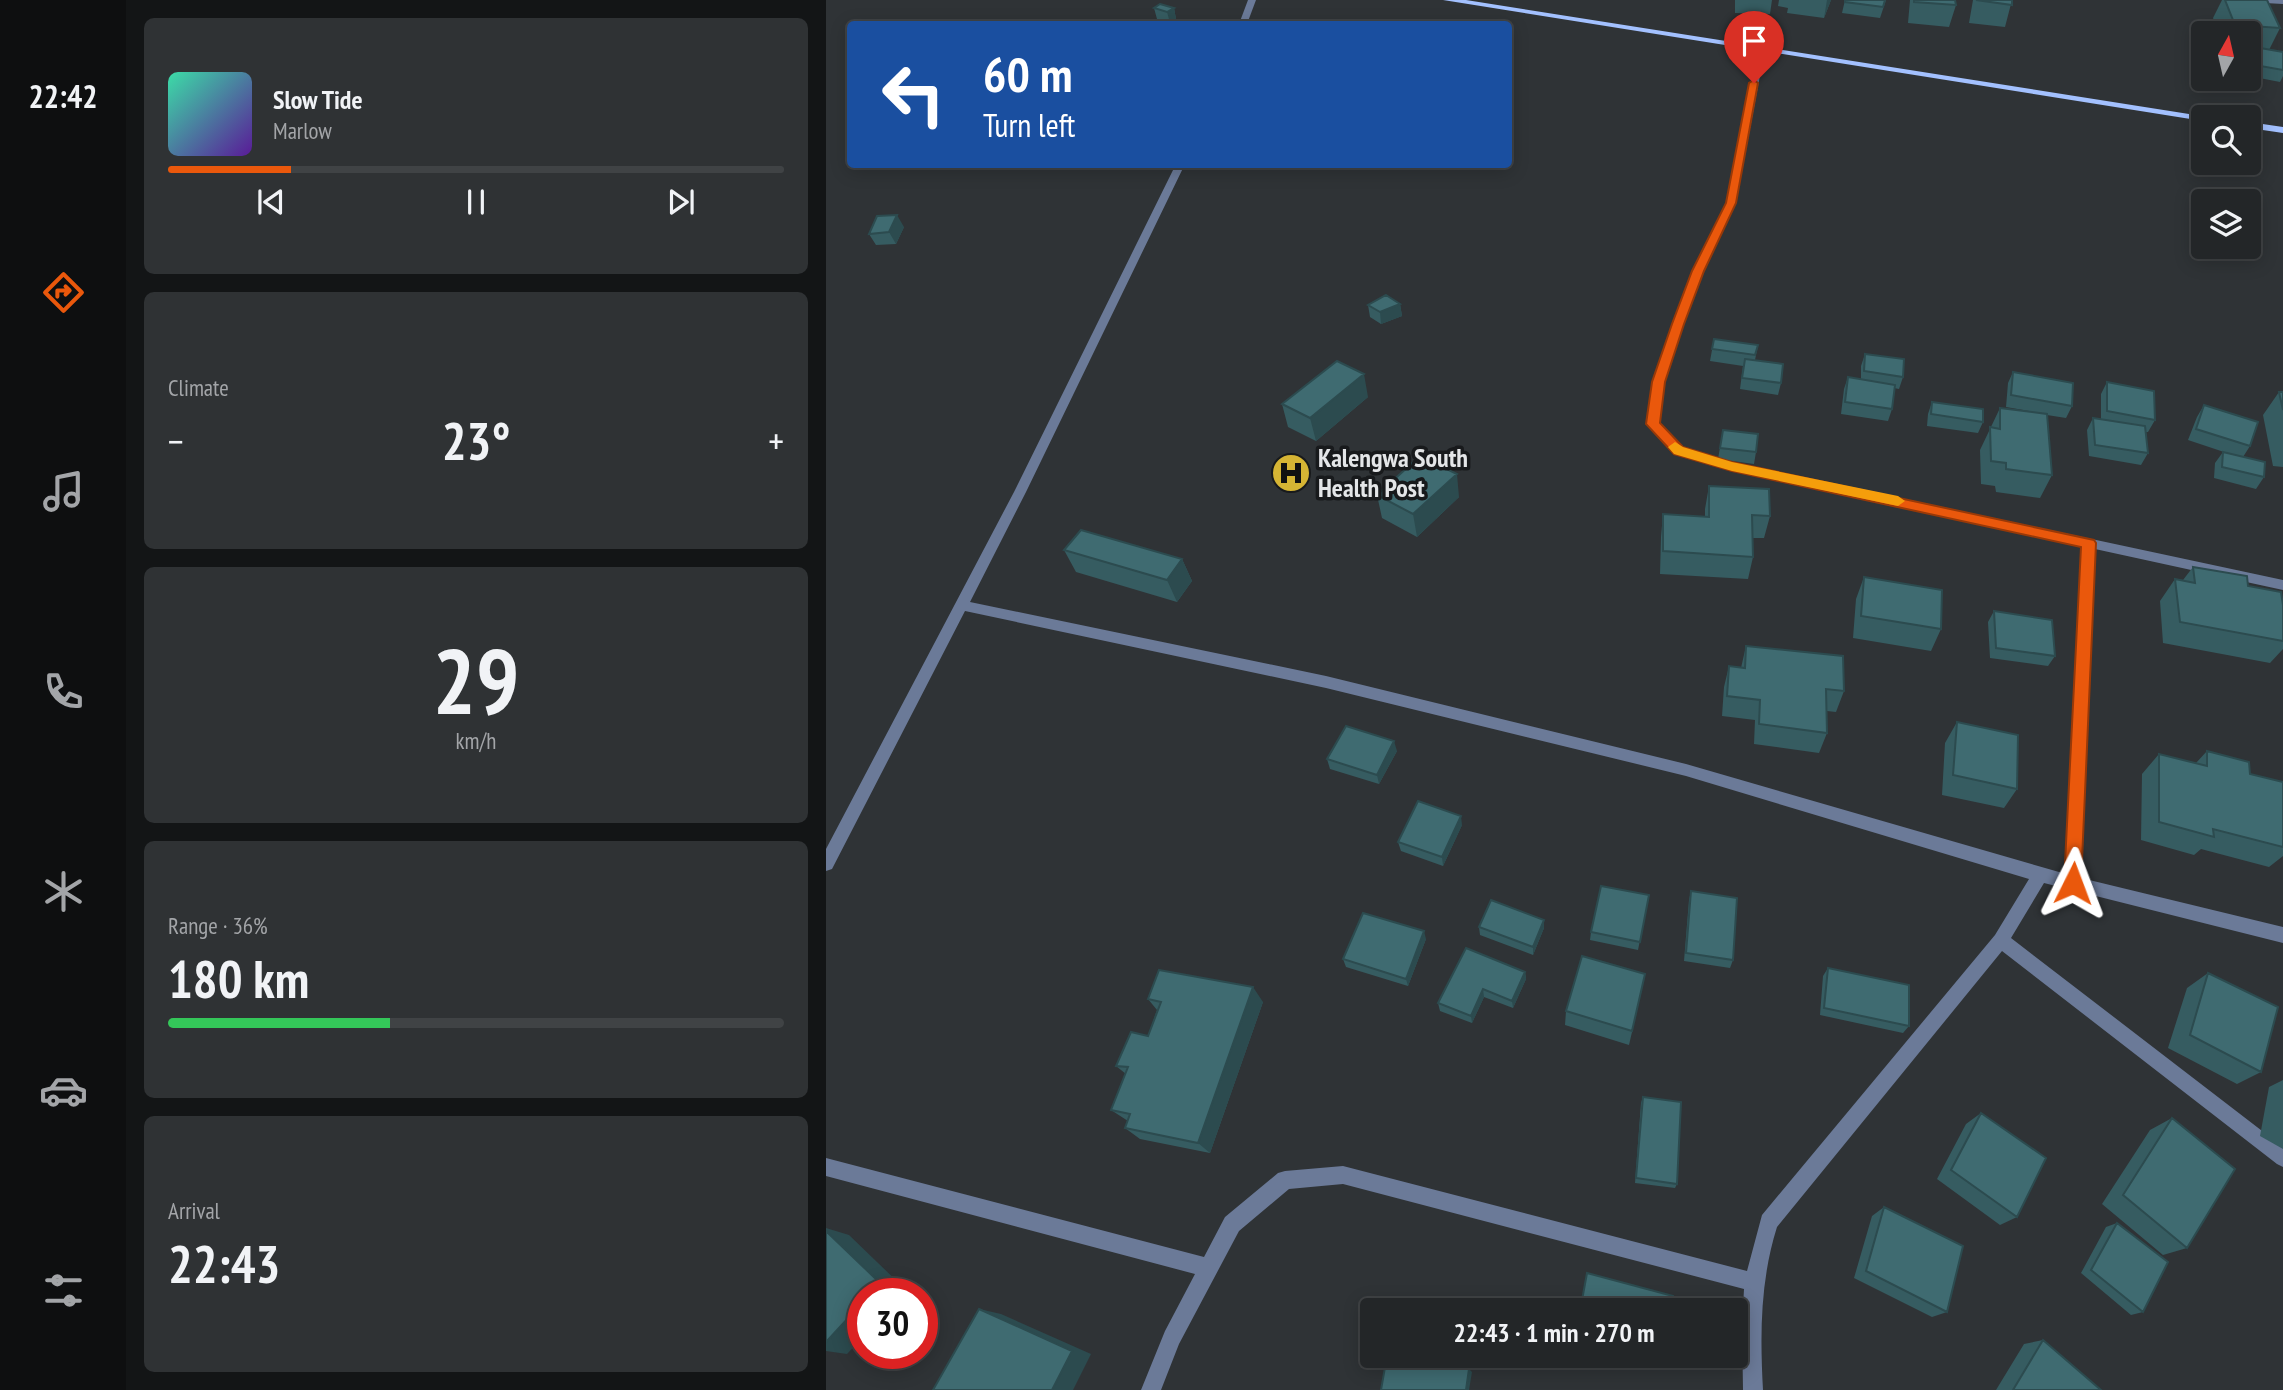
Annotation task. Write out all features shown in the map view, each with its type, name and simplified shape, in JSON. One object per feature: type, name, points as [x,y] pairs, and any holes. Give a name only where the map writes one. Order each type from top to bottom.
[{"type":"main road","points":[[1448,0],[2191,116]]},
{"type":"main road","points":[[2261,127],[2283,130]]},
{"type":"street","points":[[1244,21],[1252,0]]},
{"type":"street","points":[[2247,0],[2283,2]]},
{"type":"street","points":[[1761,49],[1731,203],[1698,271],[1658,382],[1653,424],[1679,451],[1732,466],[2283,585]]},
{"type":"street","points":[[826,864],[962,605],[1179,168]]},
{"type":"street","points":[[2073,883],[2089,543]]},
{"type":"street","points":[[962,605],[1326,682],[1686,770],[2040,875],[2283,936]]},
{"type":"street","points":[[1753,1390],[1750,1306],[1759,1250],[1769,1222],[2001,940],[2040,875]]},
{"type":"street","points":[[2001,940],[2283,1158]]},
{"type":"street","points":[[826,1167],[1207,1267]]},
{"type":"street","points":[[1151,1390],[1172,1338],[1232,1224],[1285,1180],[1343,1175],[1753,1282]]},
{"type":"building","points":[[1845,0],[1885,0],[1883,7]]},
{"type":"building","points":[[1955,0],[1956,5],[1914,2]]},
{"type":"building","points":[[1976,0],[2012,0],[2012,5]]},
{"type":"building","points":[[2225,0],[2267,0],[2280,28],[2261,27],[2261,21],[2233,21]]},
{"type":"building","points":[[1160,4],[1174,8],[1167,12],[1154,8]]},
{"type":"building","points":[[2261,48],[2283,52],[2283,70],[2261,66]]},
{"type":"building","points":[[897,215],[889,232],[869,234],[877,216]]},
{"type":"building","points":[[1386,295],[1400,304],[1380,312],[1368,305]]},
{"type":"building","points":[[1714,339],[1758,345],[1755,355],[1712,349]]},
{"type":"building","points":[[1865,354],[1904,359],[1903,377],[1864,371]]},
{"type":"building","points":[[1745,359],[1783,364],[1781,383],[1742,378]]},
{"type":"building","points":[[1337,361],[1364,374],[1310,418],[1282,404]]},
{"type":"building","points":[[2013,372],[2073,383],[2072,406],[2011,395]]},
{"type":"building","points":[[1848,377],[1895,385],[1892,409],[1845,402]]},
{"type":"building","points":[[2107,382],[2154,391],[2155,420],[2107,411]]},
{"type":"building","points":[[2279,392],[2283,392],[2283,410]]},
{"type":"building","points":[[1932,402],[1983,409],[1983,422],[1931,414]]},
{"type":"building","points":[[2204,405],[2258,422],[2250,446],[2196,429]]},
{"type":"building","points":[[2000,408],[2047,414],[2052,475],[2006,469],[2006,463],[1991,461],[1990,427],[2000,429]]},
{"type":"building","points":[[2093,418],[2145,426],[2148,453],[2095,445]]},
{"type":"building","points":[[1723,430],[1758,434],[1756,452],[1720,448]]},
{"type":"building","points":[[2223,452],[2265,462],[2264,477],[2222,467]]},
{"type":"building","points":[[1420,456],[1457,474],[1413,514],[1377,495]]},
{"type":"building","points":[[1709,486],[1769,489],[1770,516],[1752,515],[1753,557],[1663,551],[1663,514],[1709,517]]},
{"type":"building","points":[[1081,530],[1182,559],[1167,580],[1064,550]]},
{"type":"building","points":[[2193,567],[2247,576],[2248,586],[2281,592],[2283,641],[2180,622],[2175,579],[2195,583]]},
{"type":"building","points":[[1864,577],[1942,590],[1941,629],[1861,616]]},
{"type":"building","points":[[1994,611],[2052,620],[2055,656],[1996,648]]},
{"type":"building","points":[[1746,646],[1843,656],[1844,691],[1826,689],[1827,733],[1759,724],[1760,700],[1727,696],[1729,666],[1745,668]]},
{"type":"building","points":[[1957,722],[2018,735],[2017,789],[1953,775]]},
{"type":"building","points":[[1346,726],[1394,741],[1377,775],[1327,759]]},
{"type":"building","points":[[2207,751],[2249,762],[2250,774],[2283,782],[2283,847],[2213,829],[2214,837],[2159,822],[2159,754],[2207,766]]},
{"type":"building","points":[[1418,801],[1461,816],[1442,857],[1398,842]]},
{"type":"building","points":[[1601,886],[1649,895],[1640,942],[1591,932]]},
{"type":"building","points":[[1691,891],[1737,898],[1733,960],[1686,953]]},
{"type":"building","points":[[1491,900],[1544,920],[1533,947],[1479,927]]},
{"type":"building","points":[[1363,913],[1424,931],[1406,979],[1343,959]]},
{"type":"building","points":[[1466,948],[1525,972],[1512,1001],[1483,989],[1471,1016],[1438,1003]]},
{"type":"building","points":[[1582,956],[1645,974],[1632,1031],[1566,1011]]},
{"type":"building","points":[[1828,968],[1909,985],[1909,1026],[1824,1008]]},
{"type":"building","points":[[1159,970],[1253,987],[1198,1143],[1125,1128],[1130,1114],[1111,1110],[1128,1067],[1116,1066],[1131,1032],[1148,1036],[1161,1002],[1148,999]]},
{"type":"building","points":[[2208,973],[2278,1007],[2261,1072],[2190,1035]]},
{"type":"building","points":[[1643,1097],[1681,1102],[1677,1184],[1636,1178]]},
{"type":"building","points":[[1981,1113],[2046,1158],[2017,1217],[1951,1170]]},
{"type":"building","points":[[2172,1118],[2235,1169],[2187,1248],[2123,1195]]},
{"type":"building","points":[[1884,1207],[1963,1246],[1947,1312],[1866,1271]]},
{"type":"building","points":[[2117,1223],[2168,1262],[2143,1312],[2091,1270]]},
{"type":"building","points":[[826,1231],[875,1278],[847,1278],[847,1319],[826,1342]]},
{"type":"building","points":[[1587,1273],[1673,1296],[1673,1298],[1582,1298]]},
{"type":"building","points":[[979,1309],[1072,1351],[1052,1390],[933,1390]]},
{"type":"building","points":[[2043,1340],[2101,1390],[2013,1390]]},
{"type":"building","points":[[1385,1368],[1469,1369],[1466,1390],[1381,1390]]},
{"type":"slow traffic","points":[[1675,447],[1679,451],[1732,466],[1898,501]]},
{"type":"place","name":"Kalengwa South Health Post","points":[[1291,473]]},
{"type":"route","points":[[1754,83],[1731,203],[1698,271],[1678,324],[1658,382],[1653,424],[1679,451],[1732,466],[2089,543],[2073,883]]}]
